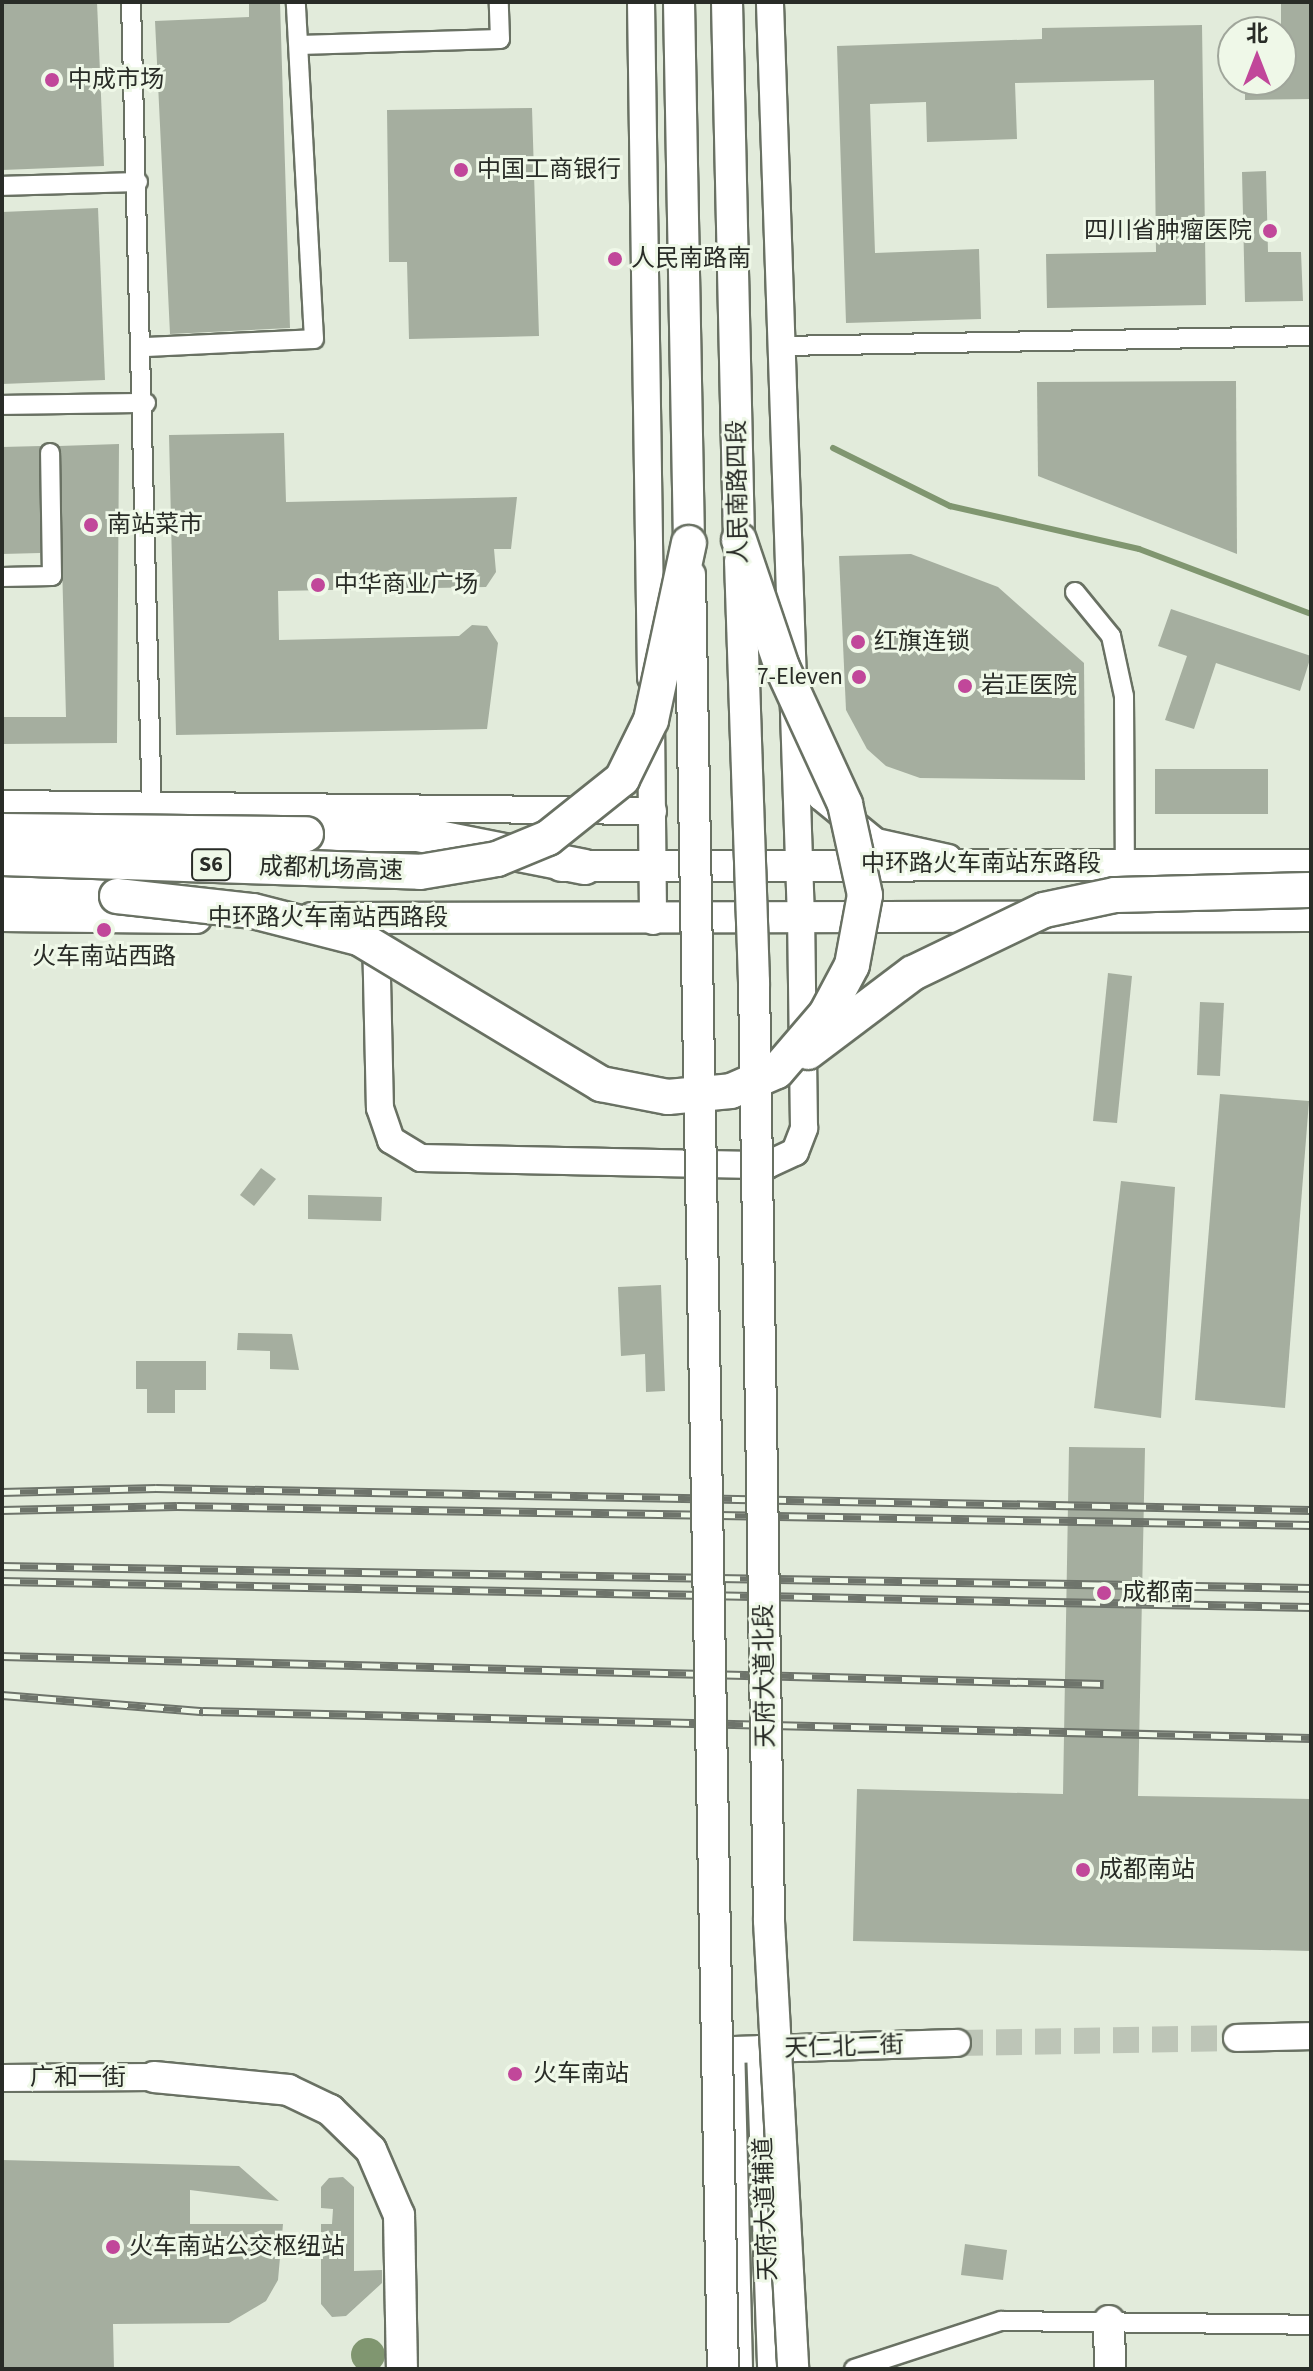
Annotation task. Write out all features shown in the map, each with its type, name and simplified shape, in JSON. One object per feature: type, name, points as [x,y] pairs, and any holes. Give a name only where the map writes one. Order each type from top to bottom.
[{"type":"highway","points":[[739,540],[782,667],[845,804],[865,895],[852,965],[826,1014],[777,1071]]},
{"type":"highway","name":"成都机场高速","points":[[2,860],[420,872],[497,859],[548,838],[622,779],[651,720],[689,543]]},
{"type":"highway","points":[[2,831],[418,834],[585,867]]},
{"type":"highway","points":[[2,892],[117,896],[253,911],[359,938],[601,1084],[668,1097],[731,1091],[777,1071],[913,973],[1044,910],[1184,889],[1311,890]]},
{"type":"main road","name":"人民南路四段","points":[[679,2],[689,543],[703,982],[723,2369]]},
{"type":"main road","name":"人民南路四段","points":[[727,2],[739,540],[754,982]]},
{"type":"main road","points":[[2,860],[652,867]]},
{"type":"main road","name":"中环路火车南站东路段","points":[[652,867],[963,862],[1311,865]]},
{"type":"main road","name":"中环路火车南站西路段","points":[[2,916],[653,921]]},
{"type":"main road","points":[[653,921],[1311,916]]},
{"type":"main road","name":"天府大道北段","points":[[754,982],[769,1921],[793,2369]]},
{"type":"main road","points":[[154,2077],[288,2090],[345,2122],[387,2177],[399,2215],[402,2369]]},
{"type":"main road","points":[[1109,2321],[1110,2369]]},
{"type":"street","points":[[131,2],[145,347],[152,864]]},
{"type":"street","points":[[145,347],[314,339],[296,2]]},
{"type":"street","points":[[299,45],[500,39],[499,2]]},
{"type":"street","points":[[641,2],[653,921]]},
{"type":"street","name":"人民南路四段","points":[[376,919],[380,1108],[391,1140],[421,1158],[767,1165],[795,1152],[804,1128],[800,866],[770,2]]},
{"type":"street","points":[[2,186],[138,182]]},
{"type":"street","points":[[782,346],[1311,336]]},
{"type":"street","points":[[2,405],[146,403]]},
{"type":"street","points":[[2,577],[52,576],[50,453]]},
{"type":"street","points":[[1075,592],[1111,636],[1124,696],[1125,864]]},
{"type":"street","points":[[795,756],[821,797],[876,842],[963,862]]},
{"type":"street","points":[[2,804],[653,811]]},
{"type":"street","points":[[1237,2038],[1311,2036]]},
{"type":"street","name":"天仁北二街","points":[[731,2050],[957,2043]]},
{"type":"street","name":"天府大道辅道","points":[[760,2049],[771,2369]]},
{"type":"street","name":"天府大道辅道","points":[[731,2050],[739,2369]]},
{"type":"street","name":"广和一街","points":[[2,2078],[154,2077]]},
{"type":"street","points":[[854,2369],[1001,2321],[1311,2325]]},
{"type":"shaded area","points":[[368,2338],[380,2343],[385,2355],[380,2367],[368,2372],[356,2367],[351,2355],[356,2343]]},
{"type":"building","points":[[2,2],[97,2],[104,166],[2,170]]},
{"type":"building","points":[[249,2],[280,2],[290,328],[170,334],[155,21],[249,17]]},
{"type":"building","points":[[1281,2],[1311,2],[1311,99],[1245,100],[1245,96],[1297,96],[1297,16],[1281,16]]},
{"type":"building","points":[[1202,25],[1206,305],[1047,308],[1046,254],[1156,252],[1154,80],[1015,83],[1017,139],[927,142],[926,102],[870,104],[875,253],[979,249],[981,319],[846,323],[837,46],[1042,39],[1042,28]]},
{"type":"building","name":"中国工商银行","points":[[532,108],[539,336],[409,339],[407,262],[389,262],[387,110]]},
{"type":"building","points":[[1266,171],[1268,252],[1301,252],[1303,301],[1245,302],[1242,172]]},
{"type":"building","points":[[98,208],[105,380],[2,384],[2,212]]},
{"type":"building","points":[[1236,381],[1237,554],[1038,476],[1037,382]]},
{"type":"building","name":"中华商业广场","points":[[284,433],[286,502],[517,497],[511,549],[494,549],[496,572],[486,587],[278,591],[279,640],[459,636],[472,625],[487,626],[498,643],[487,729],[176,735],[169,435]]},
{"type":"building","points":[[119,444],[117,743],[2,744],[2,717],[66,717],[59,446]]},
{"type":"building","points":[[41,446],[40,553],[2,554],[2,447]]},
{"type":"building","name":"岩正医院","points":[[911,554],[998,587],[1084,663],[1085,780],[920,778],[886,766],[867,749],[846,710],[839,556]]},
{"type":"building","points":[[1171,609],[1311,656],[1300,691],[1216,663],[1194,729],[1165,720],[1187,656],[1158,646]]},
{"type":"building","points":[[1155,769],[1268,769],[1268,814],[1155,814]]},
{"type":"building","points":[[1108,973],[1132,976],[1117,1123],[1093,1121]]},
{"type":"building","points":[[1200,1002],[1224,1003],[1220,1076],[1197,1075]]},
{"type":"building","points":[[1220,1094],[1309,1101],[1285,1408],[1195,1400]]},
{"type":"building","points":[[261,1168],[276,1179],[254,1206],[240,1195]]},
{"type":"building","points":[[1121,1181],[1175,1187],[1161,1418],[1094,1408]]},
{"type":"building","points":[[308,1195],[382,1197],[381,1221],[308,1219]]},
{"type":"building","points":[[661,1285],[665,1391],[646,1392],[645,1354],[621,1356],[618,1287]]},
{"type":"building","points":[[238,1333],[292,1334],[299,1370],[270,1369],[270,1351],[237,1350]]},
{"type":"building","points":[[136,1361],[206,1361],[206,1390],[175,1390],[175,1413],[147,1413],[147,1389],[136,1389]]},
{"type":"building","name":"成都南站","points":[[1069,1447],[1145,1448],[1138,1796],[1311,1799],[1311,1951],[853,1941],[857,1789],[1063,1794]]},
{"type":"building","name":"火车南站公交枢纽站","points":[[2,2160],[239,2166],[279,2201],[190,2190],[190,2224],[283,2224],[278,2280],[266,2301],[229,2323],[113,2324],[114,2369],[2,2369]]},
{"type":"building","points":[[343,2177],[354,2187],[354,2271],[382,2270],[382,2283],[346,2316],[332,2317],[321,2304],[321,2224],[332,2224],[333,2209],[321,2208],[321,2187],[329,2178]]},
{"type":"building","points":[[965,2244],[1007,2250],[1003,2280],[961,2275]]},
{"type":"waterway","points":[[833,448],[950,506],[1139,549],[1311,614]]},
{"type":"tunnel","points":[[957,2043],[1237,2038]]},
{"type":"railway","points":[[2,1492],[156,1488],[1311,1510]]},
{"type":"railway","points":[[2,1510],[177,1506],[1311,1525]]},
{"type":"railway","points":[[2,1566],[1311,1588]]},
{"type":"railway","points":[[2,1581],[1311,1607]]},
{"type":"railway","points":[[2,1656],[1104,1684]]},
{"type":"railway","points":[[2,1695],[203,1711],[1311,1738]]},
{"type":"place","name":"中成市场","points":[[52,80]]},
{"type":"place","name":"中国工商银行","points":[[461,170]]},
{"type":"place","name":"四川省肿瘤医院","points":[[1270,231]]},
{"type":"place","name":"人民南路南","points":[[615,259]]},
{"type":"place","name":"南站菜市","points":[[91,525]]},
{"type":"place","name":"中华商业广场","points":[[318,585]]},
{"type":"place","name":"红旗连锁","points":[[858,642]]},
{"type":"place","name":"7-Eleven","points":[[859,677]]},
{"type":"place","name":"岩正医院","points":[[965,686]]},
{"type":"place","name":"火车南站西路","points":[[104,930]]},
{"type":"place","name":"成都南","points":[[1104,1593]]},
{"type":"place","name":"成都南站","points":[[1083,1870]]},
{"type":"place","name":"火车南站","points":[[515,2074]]},
{"type":"place","name":"火车南站公交枢纽站","points":[[113,2247]]}]
